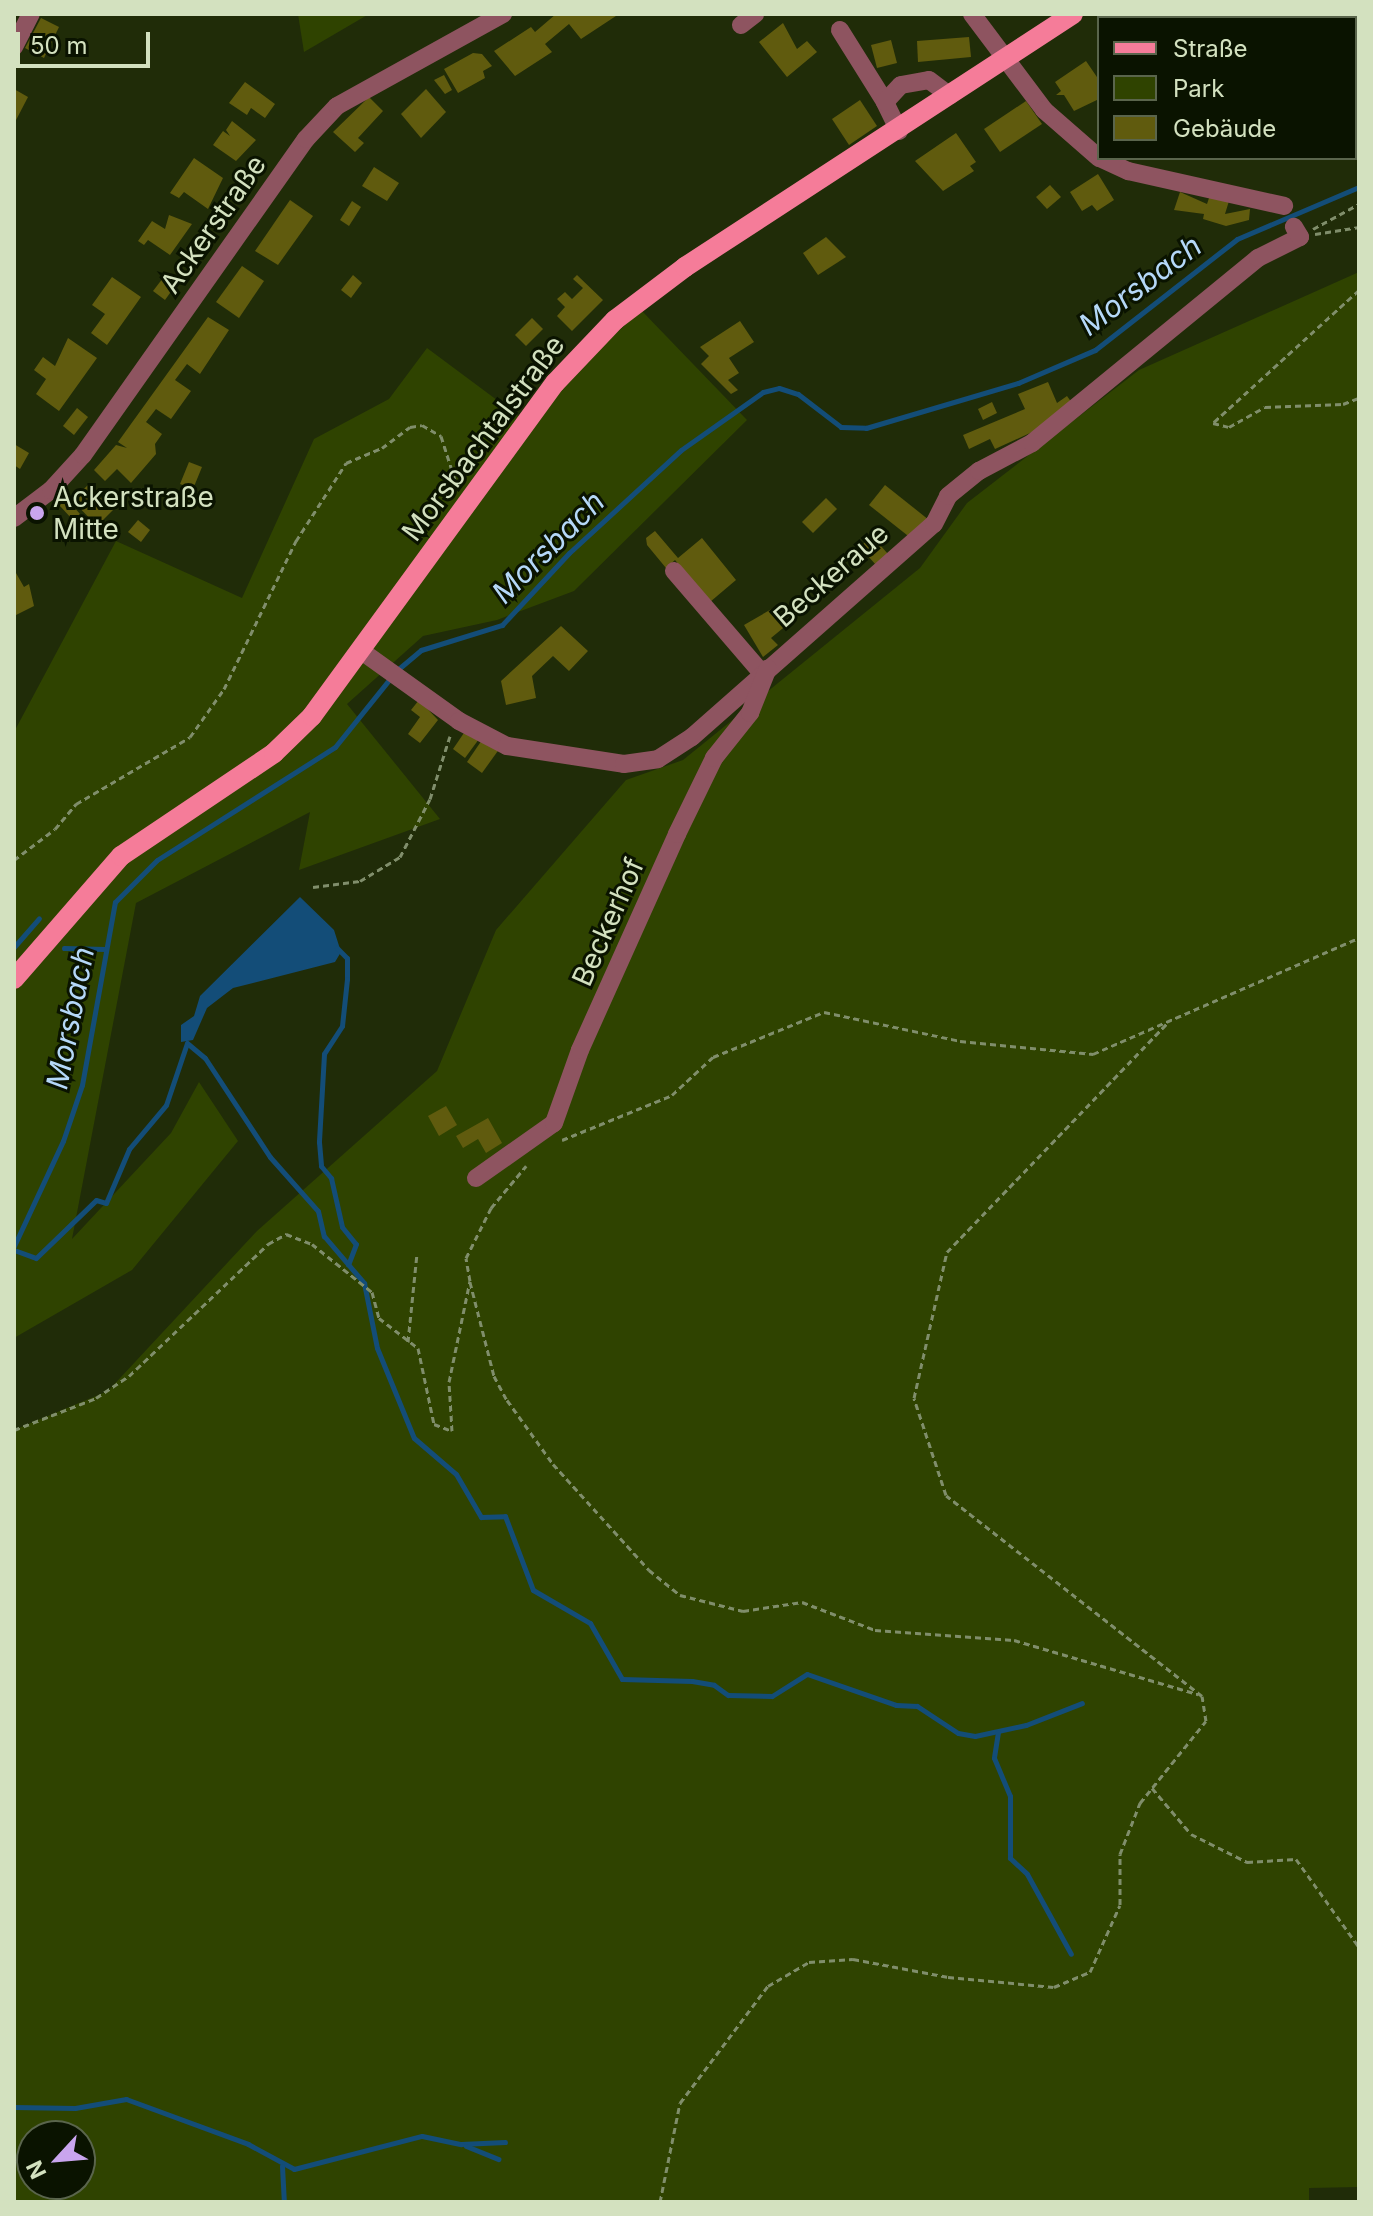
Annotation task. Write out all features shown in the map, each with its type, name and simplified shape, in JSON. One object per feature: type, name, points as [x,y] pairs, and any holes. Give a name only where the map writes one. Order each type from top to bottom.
[{"type":"main road","name":"Morsbachtalstraße","points":[[14,979],[121,856],[290,738],[360,650],[555,383],[627,310],[685,267],[899,131],[1073,14]]},
{"type":"street","points":[[14,47],[31,14]]},
{"type":"street","points":[[972,14],[1044,110],[1097,156]]},
{"type":"street","name":"Ackerstraße","points":[[14,518],[51,490],[83,455],[306,139],[337,106],[500,15]]},
{"type":"street","points":[[840,30],[885,102],[899,131]]},
{"type":"street","points":[[885,102],[888,94],[913,80],[929,80],[950,96]]},
{"type":"street","points":[[1103,160],[1128,171],[1146,171],[1284,206]]},
{"type":"street","name":"Beckeraue","points":[[360,650],[459,721],[507,746],[539,755],[624,764],[658,759],[692,737],[765,669],[934,524],[948,496],[979,471],[1032,443],[1258,258],[1297,232]]},
{"type":"street","points":[[674,571],[765,669]]},
{"type":"street","name":"Beckerhof","points":[[476,1178],[554,1123],[580,1050],[677,834],[714,758],[750,713],[765,669]]},
{"type":"path","points":[[1297,232],[1359,204]]},
{"type":"path","points":[[1297,232],[1359,227]]},
{"type":"path","points":[[1359,290],[1213,423],[1229,427],[1265,407],[1343,404],[1359,398]]},
{"type":"path","points":[[14,860],[55,829],[76,804],[190,737],[224,689],[296,541],[346,463],[422,425],[441,436],[452,475],[470,499]]},
{"type":"path","points":[[313,887],[334,889],[360,881],[400,857],[430,799],[446,743],[459,721]]},
{"type":"path","points":[[555,1142],[601,1128],[642,1103],[672,1095],[713,1057],[824,1012],[960,1041],[1093,1054],[1359,938]]},
{"type":"path","points":[[660,2202],[680,2103],[768,1986],[809,1962],[853,1959],[948,1977],[1054,1987],[1090,1972],[1120,1905],[1120,1854],[1140,1803],[1206,1721],[1202,1696],[946,1495],[914,1398],[947,1252],[1168,1022]]},
{"type":"path","points":[[534,1155],[471,1239],[466,1258],[494,1376],[507,1400],[553,1464],[649,1570],[680,1595],[743,1611],[802,1602],[875,1630],[1014,1640],[1202,1696]]},
{"type":"path","points":[[14,1430],[96,1398],[129,1376],[268,1244],[286,1234],[312,1244],[372,1292],[379,1318],[418,1348],[434,1424],[452,1431],[449,1382],[470,1281]]},
{"type":"path","points":[[408,1342],[417,1254]]},
{"type":"path","points":[[1152,1788],[1191,1834],[1247,1862],[1296,1859],[1359,1947]]},
{"type":"green space","points":[[298,14],[369,14],[304,52]]},
{"type":"green space","points":[[1359,272],[1359,2187],[1309,2188],[1309,2202],[14,2202],[14,1430],[108,1391],[257,1231],[437,1071],[496,930],[626,780],[683,760],[920,568],[967,503],[1139,370]]},
{"type":"green space","points":[[641,310],[747,420],[574,591],[497,620],[423,636],[347,704],[440,819],[299,870],[310,812],[136,903],[72,1239],[171,1133],[199,1082],[238,1141],[132,1270],[14,1338],[14,732],[116,541],[242,598],[314,439],[389,399],[427,348],[533,427],[561,385]]},
{"type":"water","points":[[300,897],[334,930],[341,952],[335,962],[233,988],[207,1008],[193,1040],[181,1042],[181,1025],[194,1016],[200,996]]},
{"type":"building","points":[[556,14],[619,14],[581,39],[569,24],[545,44],[552,52],[515,76],[494,51],[531,27],[535,32]]},
{"type":"building","points":[[1235,14],[1281,14],[1278,16]]},
{"type":"building","points":[[41,18],[59,27],[44,58],[25,48]]},
{"type":"building","points":[[783,23],[797,49],[807,41],[817,52],[787,77],[759,42]]},
{"type":"building","points":[[969,37],[971,57],[918,62],[917,41]]},
{"type":"building","points":[[891,40],[897,63],[877,68],[871,45]]},
{"type":"building","points":[[473,53],[482,54],[492,66],[483,71],[485,78],[458,93],[444,69]]},
{"type":"building","points":[[1086,61],[1097,77],[1097,100],[1074,111],[1064,95],[1056,95],[1061,91],[1055,82]]},
{"type":"building","points":[[444,75],[452,90],[445,94],[434,80]]},
{"type":"building","points":[[245,82],[275,104],[265,118],[251,108],[247,115],[229,103]]},
{"type":"building","points":[[14,89],[28,97],[14,124]]},
{"type":"building","points":[[426,89],[446,112],[421,138],[401,114]]},
{"type":"building","points":[[369,97],[383,111],[358,138],[364,143],[355,152],[333,132]]},
{"type":"building","points":[[860,100],[877,126],[849,145],[832,119]]},
{"type":"building","points":[[1026,101],[1042,124],[1000,152],[984,129]]},
{"type":"building","points":[[232,121],[256,140],[236,161],[213,145],[223,131],[230,136],[226,130]]},
{"type":"building","points":[[956,133],[976,162],[970,166],[974,171],[943,191],[915,161]]},
{"type":"building","points":[[194,158],[223,178],[208,209],[184,192],[179,198],[170,193]]},
{"type":"building","points":[[374,167],[399,183],[387,201],[362,186]]},
{"type":"building","points":[[1098,174],[1114,200],[1097,211],[1092,205],[1082,211],[1070,192]]},
{"type":"building","points":[[1050,185],[1061,197],[1047,209],[1036,197]]},
{"type":"building","points":[[1180,192],[1207,204],[1210,195],[1229,201],[1225,214],[1250,209],[1249,220],[1226,226],[1203,219],[1204,214],[1174,210]]},
{"type":"building","points":[[290,200],[313,216],[278,265],[255,251]]},
{"type":"building","points":[[352,201],[361,207],[349,226],[340,220]]},
{"type":"building","points":[[169,215],[192,224],[170,255],[148,240],[144,245],[138,241],[152,221],[165,229]]},
{"type":"building","points":[[826,237],[846,257],[818,275],[803,253]]},
{"type":"building","points":[[242,266],[264,281],[239,318],[216,302]]},
{"type":"building","points":[[353,275],[362,283],[351,298],[341,290]]},
{"type":"building","points":[[577,275],[603,300],[572,331],[557,316],[565,307],[557,299],[565,292],[572,299],[583,288],[573,279]]},
{"type":"building","points":[[112,277],[141,297],[107,345],[91,333],[105,314],[92,305]]},
{"type":"building","points":[[163,278],[175,286],[165,300],[153,291]]},
{"type":"building","points":[[208,317],[229,330],[200,374],[187,364],[175,380],[191,391],[171,419],[156,409],[146,422],[162,434],[155,444],[156,454],[131,483],[117,469],[105,481],[94,470],[116,445],[127,448],[118,442]]},
{"type":"building","points":[[532,318],[543,329],[526,346],[515,335]]},
{"type":"building","points":[[740,321],[754,342],[729,358],[739,373],[728,380],[738,390],[731,394],[701,364],[709,356],[700,347]]},
{"type":"building","points":[[68,338],[97,358],[59,411],[36,394],[46,379],[34,370],[43,357],[55,366]]},
{"type":"building","points":[[1048,382],[1057,403],[1067,396],[1072,403],[1041,428],[995,449],[990,439],[969,449],[963,435],[1025,409],[1018,394]]},
{"type":"building","points":[[992,402],[997,413],[983,420],[978,409]]},
{"type":"building","points":[[77,408],[88,417],[74,435],[63,426]]},
{"type":"building","points":[[14,444],[29,453],[20,469],[14,465]]},
{"type":"building","points":[[189,462],[202,467],[193,489],[180,484]]},
{"type":"building","points":[[88,485],[113,510],[97,526],[72,500]]},
{"type":"building","points":[[885,485],[929,520],[912,539],[869,505]]},
{"type":"building","points":[[66,498],[80,514],[73,520],[59,505]]},
{"type":"building","points":[[826,498],[837,509],[813,533],[802,522]]},
{"type":"building","points":[[138,520],[150,530],[141,542],[128,532]]},
{"type":"building","points":[[655,531],[678,558],[702,538],[736,580],[710,602],[675,560],[666,568],[647,545],[646,538]]},
{"type":"building","points":[[872,536],[888,554],[876,565],[867,555],[859,563],[852,554]]},
{"type":"building","points":[[16,573],[24,587],[29,584],[34,606],[14,616]]},
{"type":"building","points":[[775,607],[788,624],[771,638],[778,645],[763,657],[744,625]]},
{"type":"building","points":[[561,626],[588,651],[569,671],[553,656],[532,676],[536,698],[506,705],[501,681]]},
{"type":"building","points":[[419,700],[438,720],[420,743],[408,734],[420,717],[411,710]]},
{"type":"building","points":[[466,730],[479,739],[465,758],[453,749]]},
{"type":"building","points":[[484,737],[500,748],[482,773],[467,762]]},
{"type":"building","points":[[446,1106],[457,1125],[439,1136],[428,1116]]},
{"type":"building","points":[[488,1118],[502,1143],[486,1153],[478,1139],[463,1148],[456,1136]]},
{"type":"waterway","name":"Morsbach","points":[[14,1246],[63,1141],[82,1085],[115,902],[157,860],[335,747],[396,671],[421,650],[502,625],[569,553],[681,450],[763,392],[779,388],[798,394],[841,427],[866,428],[1018,383],[1095,350],[1237,239],[1359,187]]},
{"type":"waterway","points":[[14,947],[39,918]]},
{"type":"waterway","points":[[64,948],[105,949]]},
{"type":"waterway","points":[[337,948],[347,958],[347,979],[342,1026],[324,1054],[319,1142],[321,1166],[331,1178],[342,1227],[356,1244],[348,1265]]},
{"type":"waterway","points":[[14,1250],[36,1258],[96,1200],[106,1203],[129,1149],[166,1105],[187,1043],[205,1058],[270,1157],[318,1211],[324,1236],[364,1283],[377,1348],[414,1438],[456,1474],[481,1517],[505,1516],[533,1590],[590,1623],[622,1679],[692,1681],[714,1685],[728,1695],[772,1696],[807,1674],[896,1705],[917,1706],[958,1733],[975,1736],[1026,1725],[1082,1703]]},
{"type":"waterway","points":[[998,1732],[994,1758],[1010,1796],[1010,1858],[1027,1874],[1071,1954]]},
{"type":"waterway","points":[[14,2107],[75,2108],[126,2099],[248,2144],[294,2169],[422,2136],[461,2144],[505,2142]]},
{"type":"waterway","points":[[466,2146],[498,2159]]},
{"type":"waterway","points":[[282,2166],[284,2202]]},
{"type":"place","name":"Ackerstraße Mitte","points":[[37,513]]}]
